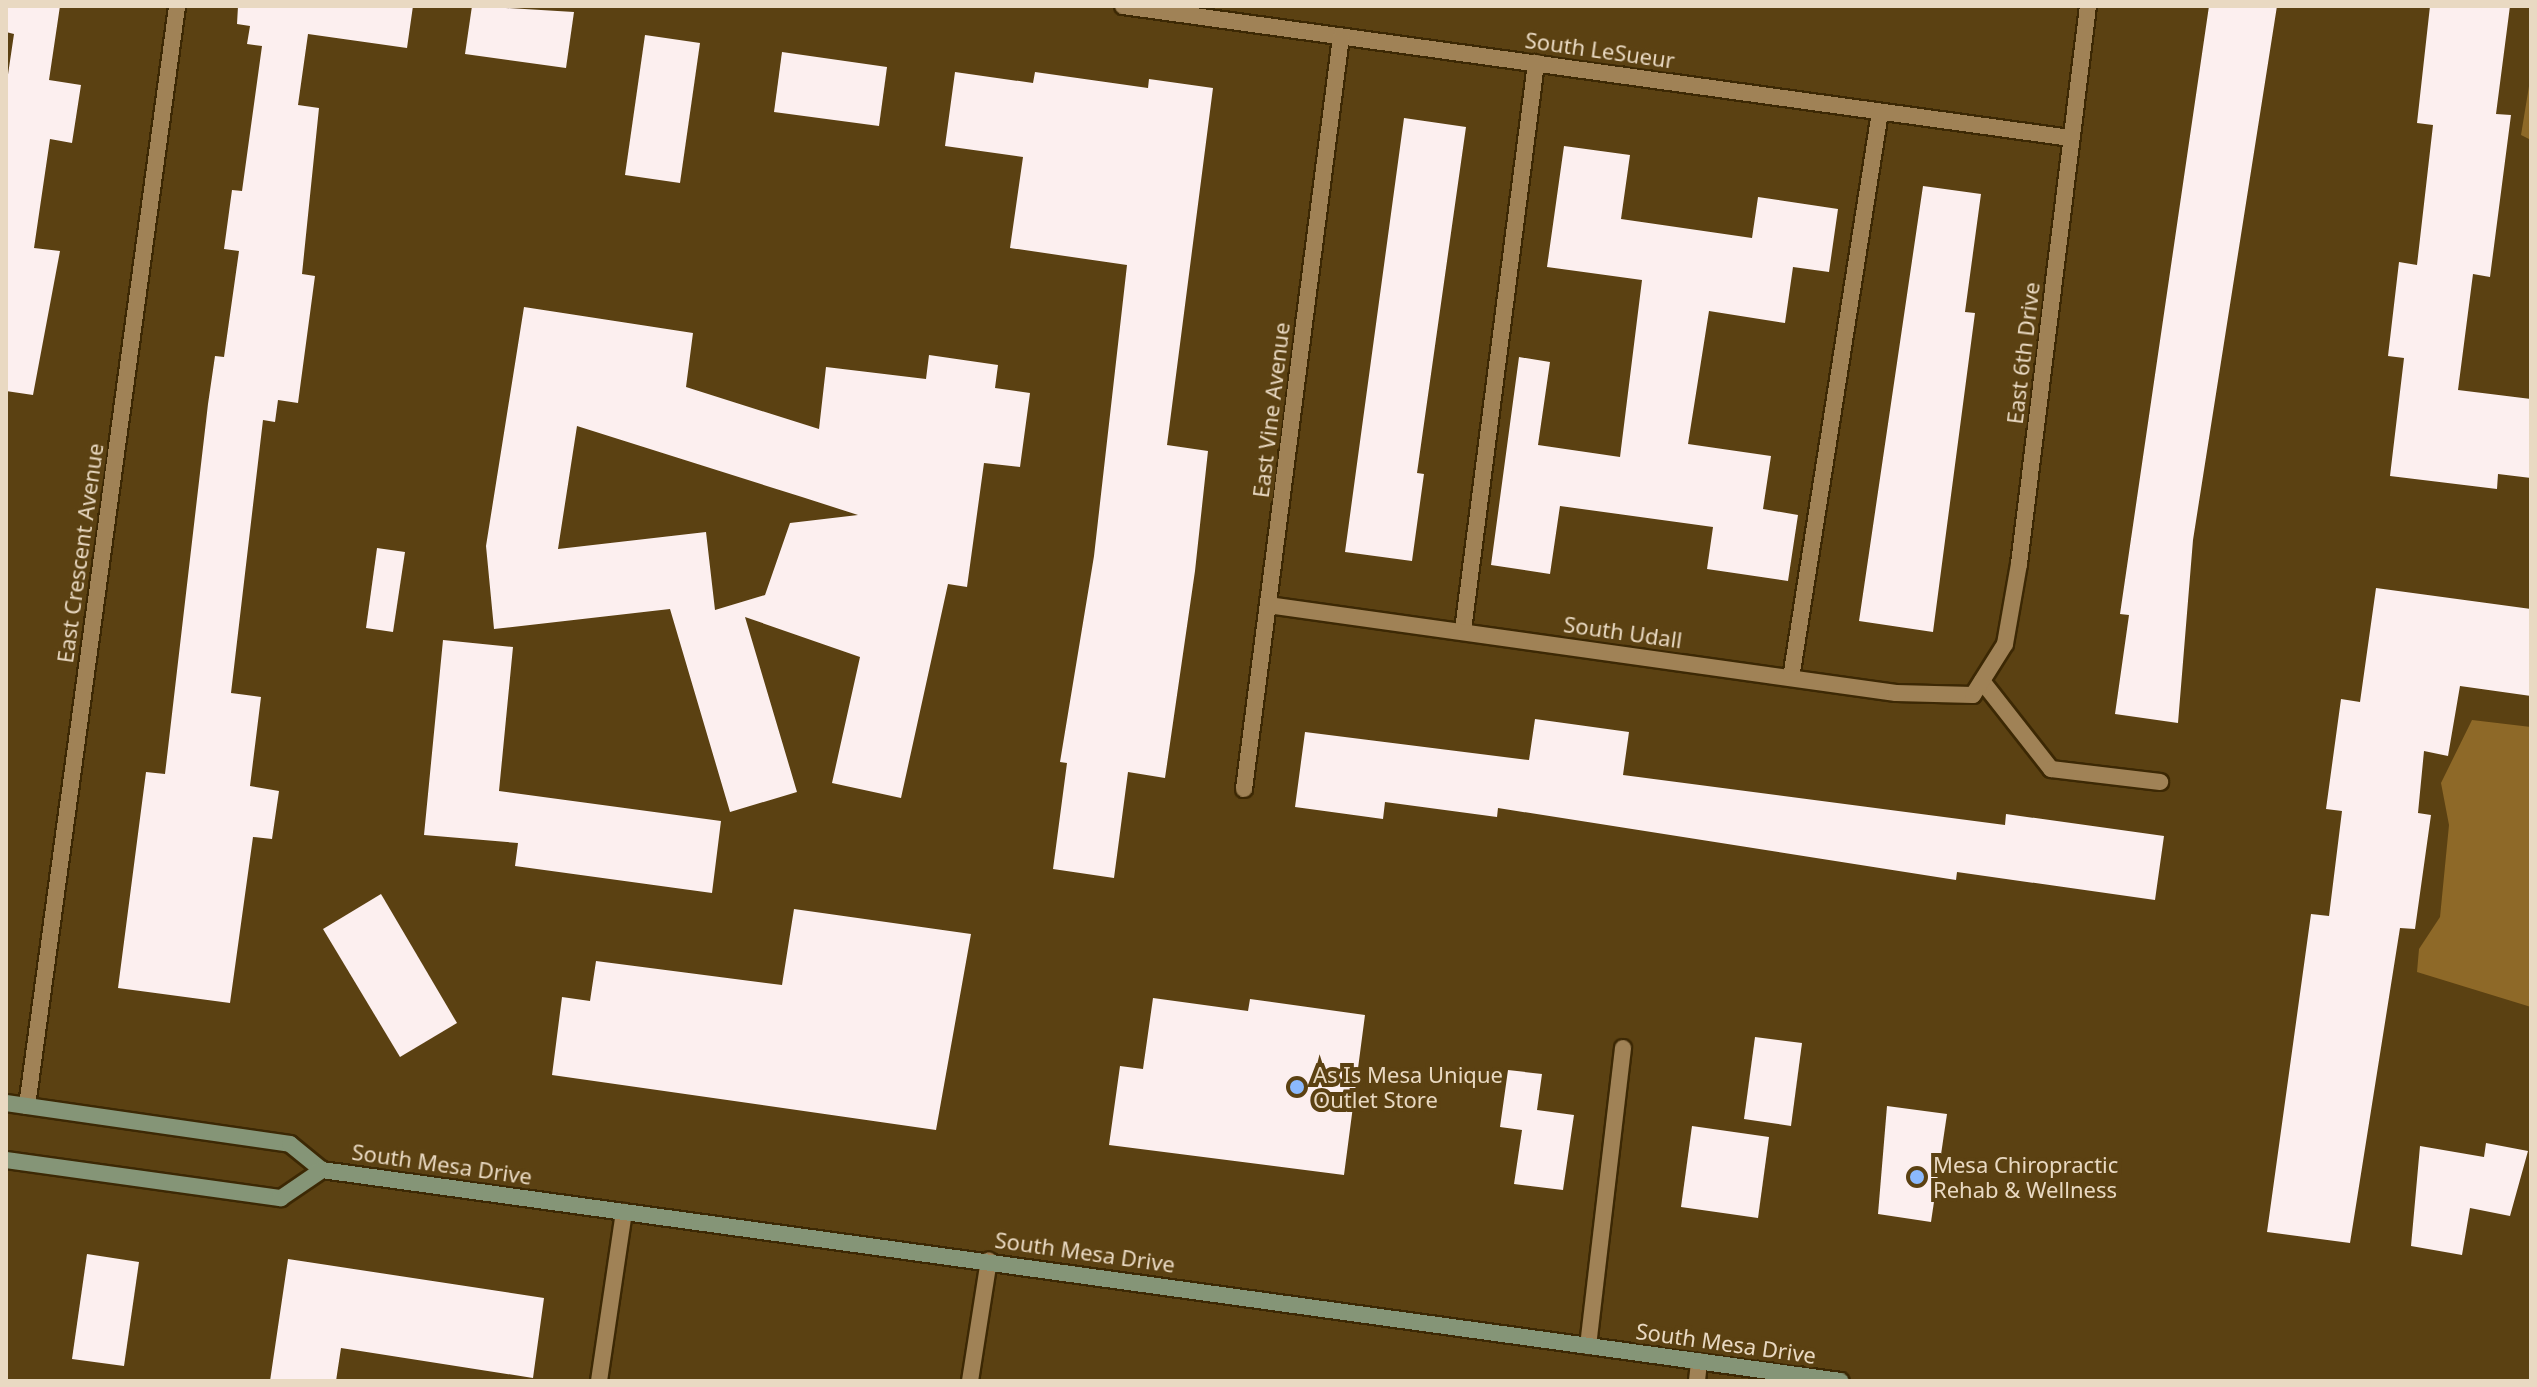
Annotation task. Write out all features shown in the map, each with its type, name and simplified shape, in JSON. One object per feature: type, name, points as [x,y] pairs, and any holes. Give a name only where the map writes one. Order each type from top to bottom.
[{"type":"main road","name":"South Mesa Drive","points":[[6,1103],[290,1144],[322,1170],[989,1260],[1840,1381]]},
{"type":"main road","name":"South Mesa Drive","points":[[6,1160],[281,1198],[322,1170]]},
{"type":"street","name":"East Crescent Avenue","points":[[27,1106],[177,6]]},
{"type":"street","name":"South LeSueur","points":[[1123,6],[2071,138]]},
{"type":"street","name":"East 6th Drive","points":[[1978,688],[2005,644],[2019,564],[2088,6]]},
{"type":"street","name":"East Vine Avenue","points":[[1244,789],[1341,37]]},
{"type":"street","points":[[1463,630],[1536,63]]},
{"type":"street","points":[[1791,678],[1880,112]]},
{"type":"street","name":"South Udall","points":[[1268,605],[1791,678],[1978,688]]},
{"type":"street","points":[[1978,688],[2051,769],[2160,782]]},
{"type":"street","points":[[1588,1346],[1623,1048]]},
{"type":"street","points":[[599,1381],[624,1212]]},
{"type":"street","points":[[970,1381],[989,1260]]},
{"type":"street","points":[[1697,1381],[1699,1361]]},
{"type":"shaded area","points":[[2531,74],[2531,140],[2521,135]]},
{"type":"shaded area","points":[[2472,720],[2531,727],[2531,1007],[2417,972],[2419,949],[2440,917],[2449,825],[2441,783]]},
{"type":"building","points":[[6,6],[60,6],[49,80],[81,85],[72,143],[50,139],[34,248],[60,251],[33,395],[6,391],[6,88],[14,34],[6,32]]},
{"type":"building","points":[[238,6],[413,6],[407,48],[308,34],[298,105],[319,108],[302,274],[315,276],[298,403],[278,400],[275,422],[263,420],[231,693],[261,697],[250,786],[279,791],[272,839],[253,837],[230,1003],[118,988],[146,772],[165,774],[208,404],[215,356],[224,357],[239,251],[224,249],[232,190],[242,191],[262,46],[247,44],[250,26],[237,24]]},
{"type":"building","points":[[472,6],[574,12],[566,68],[465,54]]},
{"type":"building","points":[[2209,6],[2277,6],[2193,540],[2178,723],[2115,714],[2129,615],[2120,614]]},
{"type":"building","points":[[2430,6],[2510,6],[2496,114],[2511,115],[2490,277],[2473,274],[2458,390],[2531,399],[2531,478],[2498,474],[2497,489],[2390,476],[2404,358],[2388,356],[2399,262],[2417,265],[2433,125],[2417,123]]},
{"type":"building","points":[[645,35],[700,43],[680,183],[625,175]]},
{"type":"building","points":[[782,52],[887,67],[879,126],[774,112]]},
{"type":"building","points":[[955,72],[1033,83],[1035,72],[1148,88],[1149,79],[1213,88],[1167,445],[1208,451],[1195,571],[1165,778],[1128,772],[1114,878],[1053,869],[1067,763],[1060,762],[1094,556],[1127,265],[1010,248],[1023,157],[945,146]]},
{"type":"building","points":[[1404,118],[1466,127],[1417,473],[1424,474],[1412,561],[1345,552]]},
{"type":"building","points":[[1564,146],[1630,155],[1621,219],[1752,238],[1758,197],[1838,209],[1829,272],[1793,267],[1785,323],[1709,311],[1688,444],[1771,456],[1763,509],[1798,515],[1788,581],[1707,569],[1713,527],[1560,506],[1550,574],[1491,565],[1519,357],[1550,362],[1538,445],[1620,457],[1642,280],[1547,267]]},
{"type":"building","points":[[1923,186],[1981,194],[1965,312],[1975,313],[1933,632],[1859,621]]},
{"type":"building","points":[[524,307],[693,333],[686,387],[819,429],[826,367],[926,379],[929,355],[998,365],[995,388],[1030,393],[1020,467],[984,463],[967,587],[948,584],[901,798],[832,783],[860,657],[745,617],[797,792],[730,812],[670,609],[494,629],[486,546]],"holes":[[[577,426],[858,515],[790,523],[765,595],[715,610],[706,532],[558,549]]]},
{"type":"building","points":[[377,548],[405,552],[393,632],[366,628]]},
{"type":"building","points":[[2376,588],[2531,609],[2531,696],[2460,686],[2448,756],[2424,751],[2418,813],[2431,815],[2415,929],[2400,928],[2350,1243],[2267,1232],[2311,914],[2329,916],[2342,811],[2326,809],[2341,699],[2360,702]]},
{"type":"building","points":[[443,640],[513,647],[499,791],[721,821],[712,893],[515,866],[518,843],[424,835]]},
{"type":"building","points":[[1535,719],[1629,732],[1623,775],[2005,825],[2006,814],[2164,836],[2155,900],[1957,872],[1956,880],[1498,808],[1497,817],[1385,802],[1383,819],[1295,807],[1305,732],[1529,760]]},
{"type":"building","points":[[381,894],[457,1023],[400,1057],[323,929]]},
{"type":"building","points":[[794,909],[971,934],[936,1130],[552,1075],[562,997],[590,1001],[596,961],[782,985]]},
{"type":"building","points":[[1153,998],[1248,1011],[1250,999],[1365,1015],[1344,1175],[1109,1145],[1120,1066],[1143,1069]]},
{"type":"building","points":[[1755,1037],[1802,1043],[1791,1126],[1744,1119]]},
{"type":"building","points":[[1508,1070],[1542,1074],[1537,1110],[1574,1115],[1563,1190],[1514,1184],[1522,1130],[1500,1127]]},
{"type":"building","name":"Mesa Chiropractic Rehab & Wellness","points":[[1887,1106],[1947,1114],[1931,1222],[1878,1214]]},
{"type":"building","points":[[1692,1126],[1769,1137],[1758,1218],[1681,1207]]},
{"type":"building","points":[[2486,1143],[2528,1151],[2510,1216],[2470,1208],[2462,1255],[2411,1246],[2420,1146],[2484,1157]]},
{"type":"building","points":[[87,1254],[139,1262],[124,1366],[72,1359]]},
{"type":"building","points":[[288,1259],[544,1298],[533,1378],[341,1348],[336,1381],[270,1381]]},
{"type":"place","name":"As Is Mesa Unique Outlet Store","points":[[1297,1087]]},
{"type":"place","name":"Mesa Chiropractic Rehab & Wellness","points":[[1917,1177]]}]
